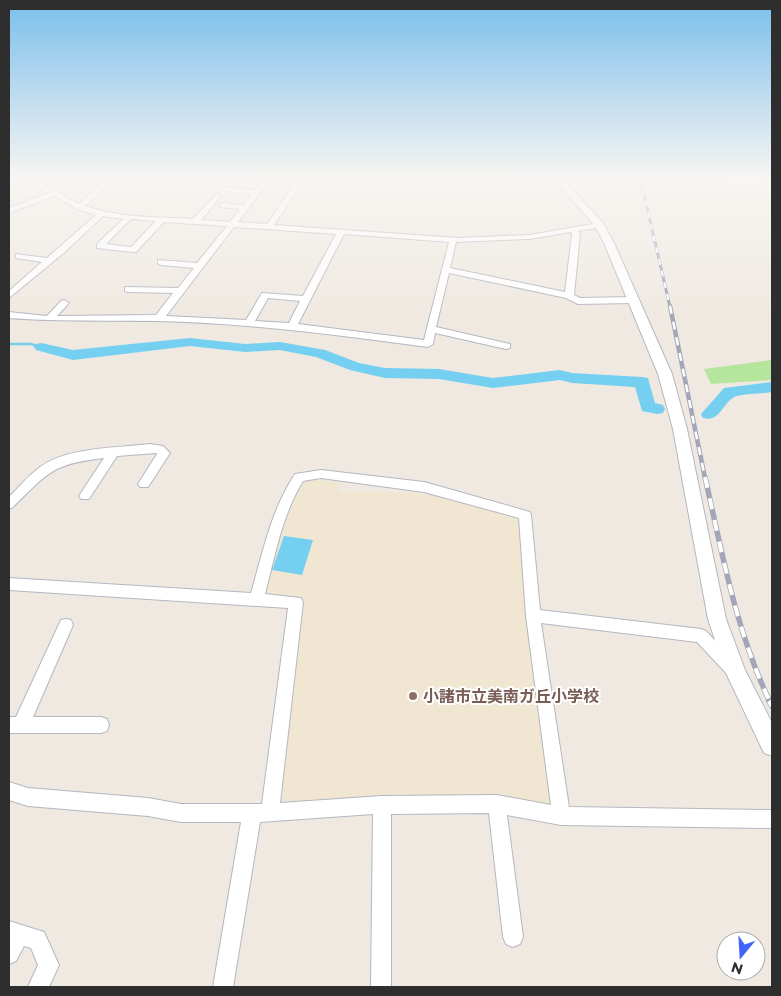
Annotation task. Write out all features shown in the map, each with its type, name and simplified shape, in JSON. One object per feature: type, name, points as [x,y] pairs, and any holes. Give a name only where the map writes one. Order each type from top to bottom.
[{"type":"street","points":[[9,295],[91,223]]},
{"type":"street","points":[[123,223],[100,246],[133,250],[158,223]]},
{"type":"street","points":[[214,223],[453,240],[510,239],[599,225],[665,374],[680,429],[717,619],[736,673],[772,745]]},
{"type":"street","points":[[269,227],[271,223]]},
{"type":"street","points":[[157,318],[159,318],[233,225]]},
{"type":"street","points":[[568,296],[576,234],[573,230]]},
{"type":"street","points":[[292,326],[340,232]]},
{"type":"street","points":[[9,316],[157,318],[292,326],[428,344],[453,240]]},
{"type":"street","points":[[19,256],[49,261]]},
{"type":"street","points":[[161,262],[200,266]]},
{"type":"street","points":[[446,270],[568,296],[578,301],[633,300]]},
{"type":"street","points":[[128,289],[179,291]]},
{"type":"street","points":[[249,324],[265,295],[306,299]]},
{"type":"street","points":[[48,318],[64,303]]},
{"type":"street","points":[[431,329],[506,346]]},
{"type":"street","points":[[9,504],[51,466],[74,457],[150,448],[159,449],[164,453],[144,484]]},
{"type":"street","points":[[85,496],[113,453]]},
{"type":"street","points":[[256,599],[277,528],[292,486],[299,478],[321,474],[424,488],[525,515],[533,616],[561,816]]},
{"type":"street","points":[[9,584],[296,602],[261,812],[223,987]]},
{"type":"street","points":[[533,616],[701,636],[736,673]]},
{"type":"street","points":[[66,625],[15,725],[101,725]]},
{"type":"street","points":[[10,793],[28,797],[148,807],[181,813],[261,812],[382,805],[497,804],[561,816],[772,819]]},
{"type":"street","points":[[497,804],[513,937]]},
{"type":"street","points":[[381,987],[382,805]]},
{"type":"street","points":[[9,954],[14,933],[37,939],[48,965],[38,987]]},
{"type":"shaded area","name":"小諸市立美南ガ丘小学校","points":[[311,479],[339,483],[339,492],[411,492],[438,496],[520,516],[550,804],[444,798],[337,798],[280,804],[299,601],[259,596],[296,485]]},
{"type":"green space","points":[[772,360],[772,380],[711,384],[704,369]]},
{"type":"water","points":[[284,536],[313,540],[302,575],[272,570]]},
{"type":"waterway","points":[[41,347],[73,355],[190,342],[245,348],[280,346],[320,353],[355,367],[385,373],[439,374],[493,383],[560,375],[572,378],[642,382],[648,407],[657,409]]},
{"type":"waterway","points":[[9,344],[31,344],[41,347]]},
{"type":"waterway","points":[[709,414],[730,392],[772,387]]},
{"type":"railway","points":[[651,223],[670,307]]},
{"type":"railway","points":[[670,306],[705,478]]},
{"type":"railway","points":[[705,477],[739,620],[758,675],[770,702]]},
{"type":"railway","points":[[769,701],[772,706]]},
{"type":"place","name":"小諸市立美南ガ丘小学校","points":[[413,696]]}]
